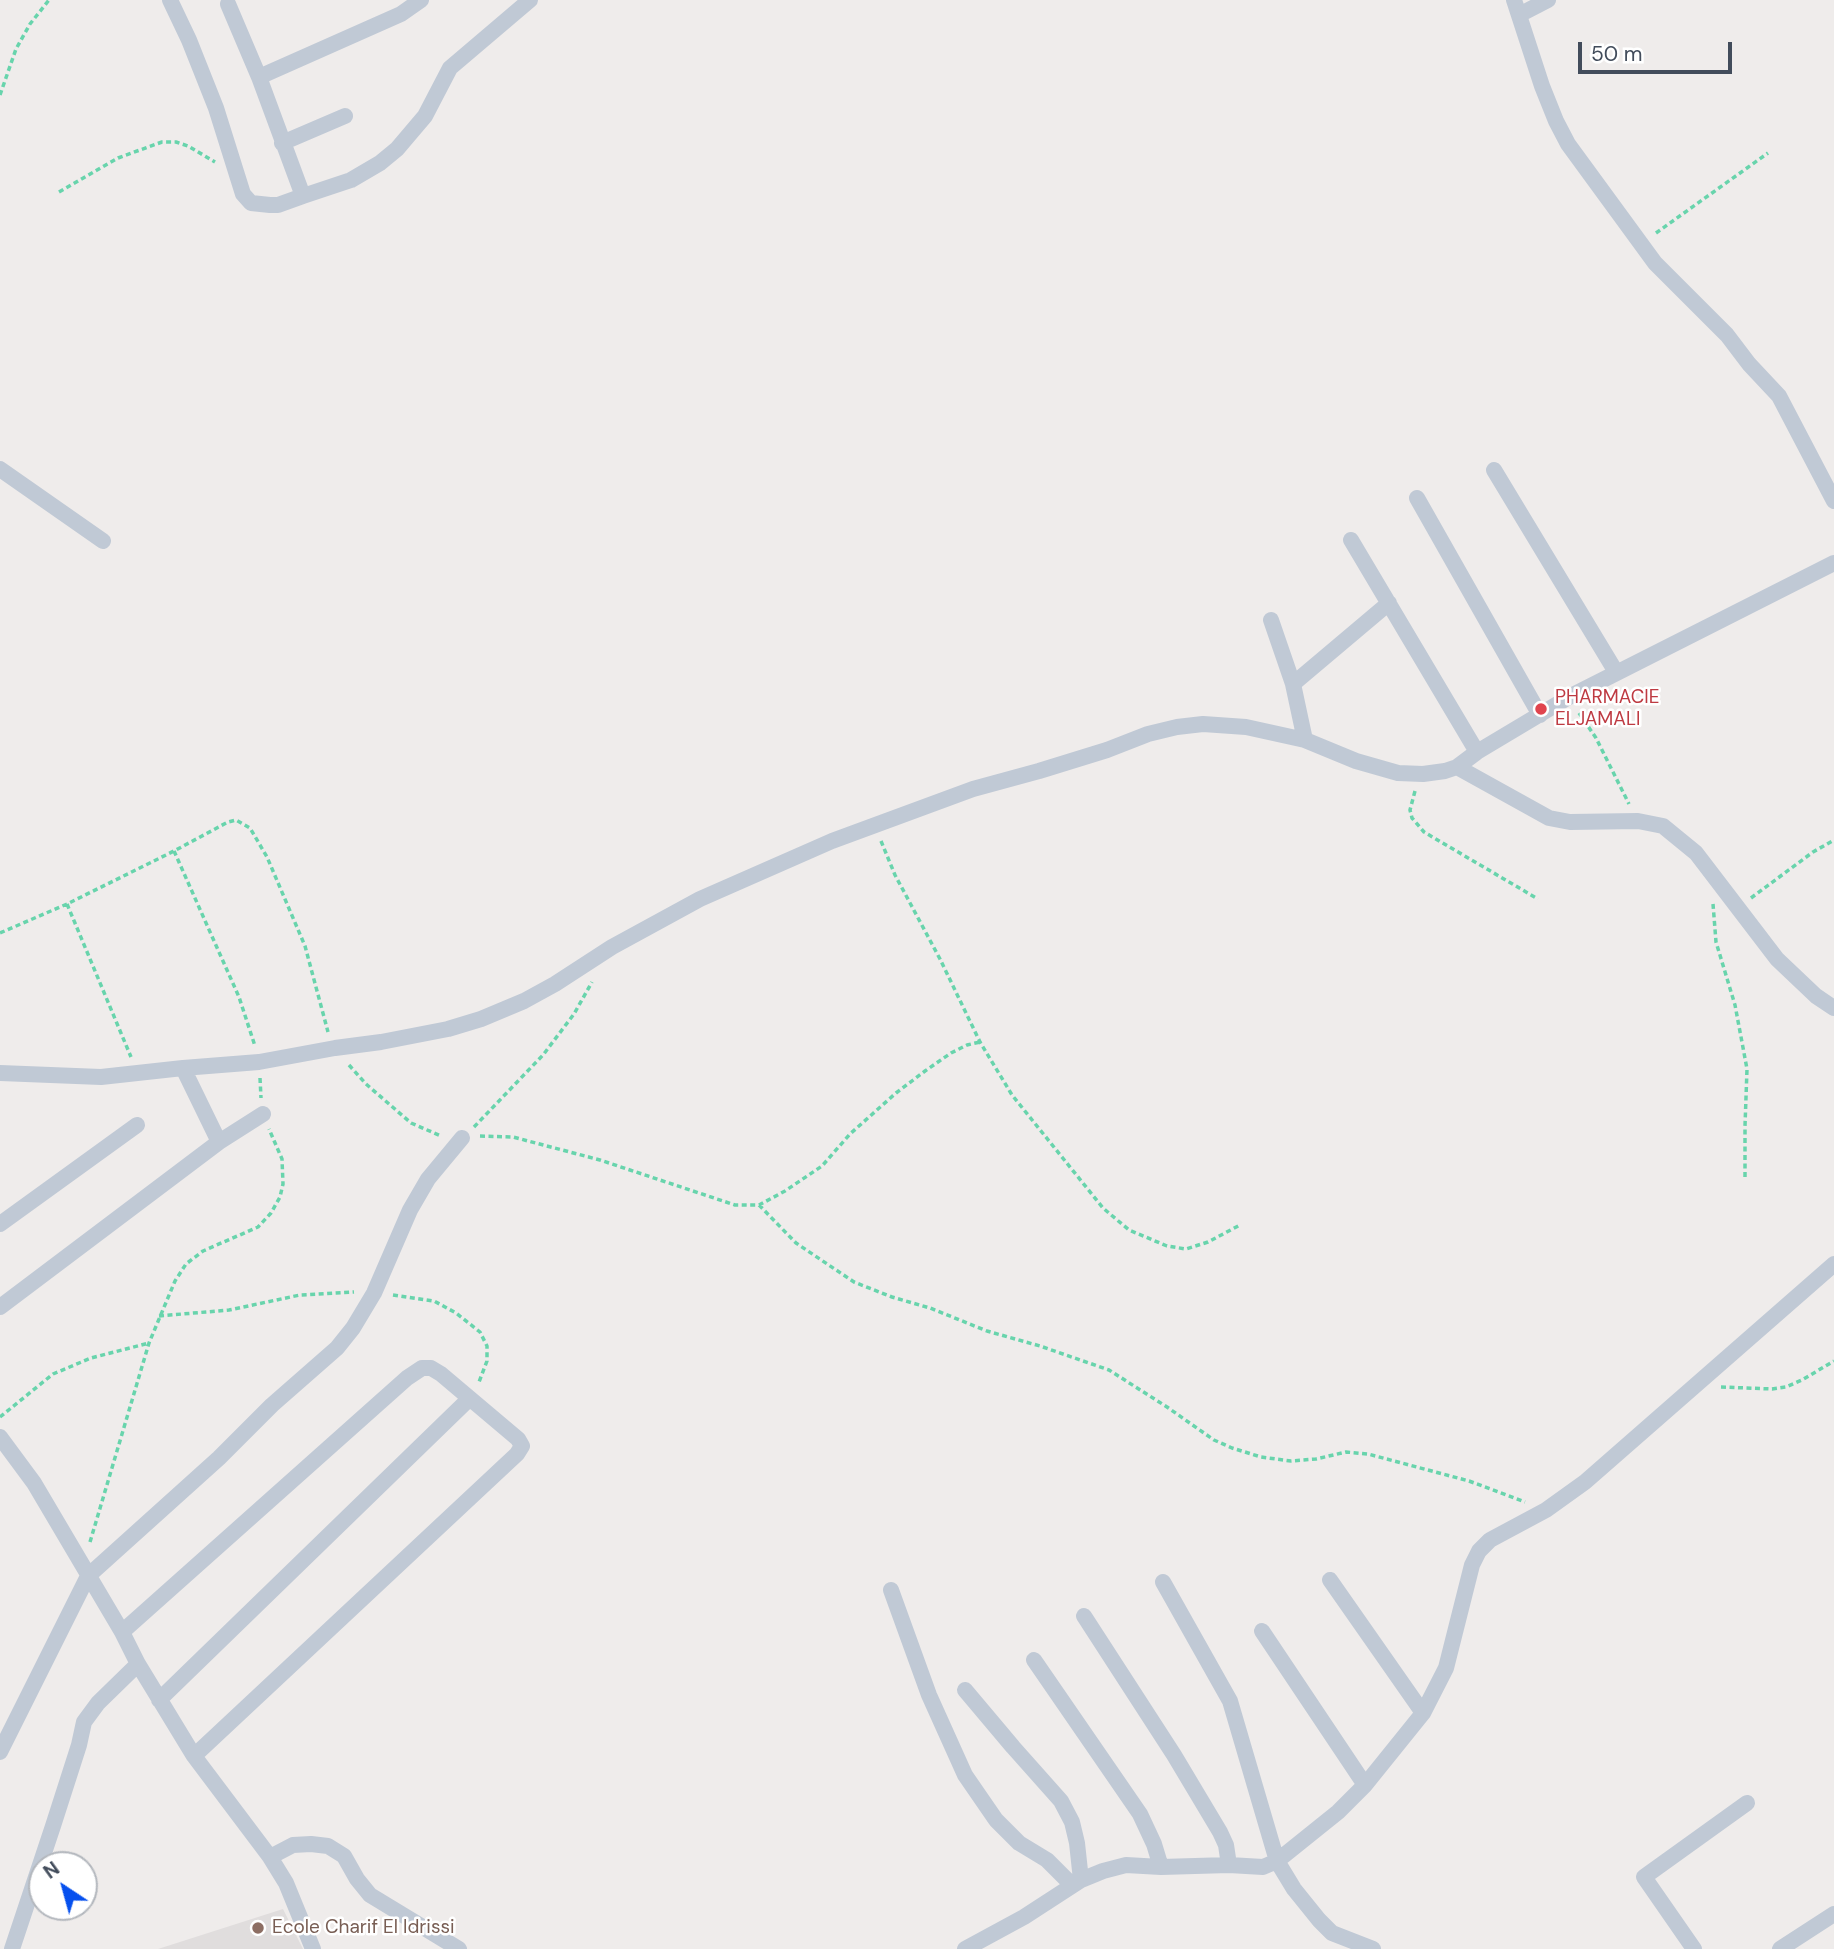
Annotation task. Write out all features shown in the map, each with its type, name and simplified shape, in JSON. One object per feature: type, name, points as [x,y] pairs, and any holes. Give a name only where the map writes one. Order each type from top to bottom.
[{"type":"street","points":[[170,0],[216,108],[243,194],[251,203],[278,205],[351,180],[380,163],[397,149],[425,116],[450,68],[530,0]]},
{"type":"street","points":[[259,77],[401,14],[421,0]]},
{"type":"street","points":[[1548,0],[1517,8],[1542,86],[1569,144],[1655,263],[1727,335],[1779,397],[1834,501]]},
{"type":"street","points":[[231,1],[303,196]]},
{"type":"street","points":[[282,143],[345,116]]},
{"type":"street","points":[[0,469],[103,541]]},
{"type":"street","points":[[1494,470],[1616,672]]},
{"type":"street","points":[[1417,498],[1540,715]]},
{"type":"street","points":[[1351,540],[1477,752]]},
{"type":"street","points":[[0,1073],[101,1077],[259,1062],[448,1029],[524,1001],[612,947],[700,899],[832,841],[973,789],[1177,727],[1203,724],[1246,727],[1305,740],[1356,761],[1398,773],[1445,771],[1457,767],[1477,752],[1569,697],[1834,563]]},
{"type":"street","points":[[1293,684],[1389,603]]},
{"type":"street","points":[[1271,620],[1293,684],[1305,740]]},
{"type":"street","points":[[1457,767],[1549,818],[1570,822],[1639,821],[1662,826],[1696,853],[1777,959],[1816,996],[1834,1008]]},
{"type":"street","points":[[183,1068],[219,1142]]},
{"type":"street","points":[[0,1307],[219,1142],[263,1114]]},
{"type":"street","points":[[0,1224],[137,1125]]},
{"type":"street","points":[[0,1752],[5,1732],[85,1572],[219,1458],[272,1405],[337,1348],[353,1328],[374,1293],[410,1210],[428,1179],[462,1138]]},
{"type":"street","points":[[965,1949],[1024,1917],[1077,1882],[1103,1871],[1125,1865],[1263,1867],[1277,1861],[1338,1812],[1365,1785],[1423,1713],[1446,1668],[1472,1565],[1479,1551],[1490,1540],[1546,1510],[1585,1482],[1834,1264]]},
{"type":"street","points":[[122,1632],[407,1378],[422,1368],[431,1368],[441,1374],[518,1438],[522,1446],[517,1454],[194,1756]]},
{"type":"street","points":[[159,1700],[469,1399]]},
{"type":"street","points":[[0,1437],[34,1483],[194,1756],[270,1857],[286,1883],[313,1949]]},
{"type":"street","points":[[1330,1580],[1423,1713]]},
{"type":"street","points":[[1163,1582],[1230,1701],[1277,1861],[1334,1941],[1373,1949]]},
{"type":"street","points":[[891,1590],[929,1695],[965,1775],[996,1820],[1019,1843],[1077,1882]]},
{"type":"street","points":[[1084,1616],[1220,1832],[1226,1844],[1229,1865]]},
{"type":"street","points":[[1262,1631],[1365,1785]]},
{"type":"street","points":[[1034,1660],[1140,1814],[1161,1867]]},
{"type":"street","points":[[12,1949],[57,1815],[84,1722],[98,1703],[138,1664]]},
{"type":"street","points":[[965,1690],[1061,1801],[1072,1822],[1077,1843],[1077,1882]]},
{"type":"street","points":[[1693,1949],[1644,1877],[1747,1803]]},
{"type":"street","points":[[270,1857],[293,1845],[328,1846],[344,1856],[370,1895],[458,1949]]},
{"type":"street","points":[[1780,1949],[1834,1913]]},
{"type":"path","points":[[0,95],[16,49],[30,24],[49,0]]},
{"type":"path","points":[[59,191],[118,158],[162,142],[176,142],[188,146],[237,177]]},
{"type":"path","points":[[1641,244],[1768,153]]},
{"type":"path","points":[[1569,697],[1596,738],[1639,821]]},
{"type":"path","points":[[1423,774],[1411,802],[1410,810],[1415,823],[1424,832],[1538,899]]},
{"type":"path","points":[[875,825],[895,875],[980,1042],[1012,1095],[1102,1208],[1129,1230],[1167,1246],[1186,1249],[1208,1242],[1240,1225]]},
{"type":"path","points":[[1738,908],[1813,852],[1834,840]]},
{"type":"path","points":[[85,1572],[149,1343],[174,1281],[186,1264],[203,1251],[258,1227],[271,1213],[280,1197],[283,1184],[282,1159],[263,1114],[259,1062],[250,1028],[239,997],[174,852]]},
{"type":"path","points":[[1714,876],[1716,942],[1735,1005],[1747,1069],[1745,1178]]},
{"type":"path","points":[[67,904],[137,1072]]},
{"type":"path","points":[[462,1138],[543,1055],[574,1014],[593,980]]},
{"type":"path","points":[[760,1205],[796,1242],[854,1283],[930,1308],[987,1331],[1109,1370],[1214,1440],[1232,1448],[1261,1457],[1291,1461],[1346,1452],[1368,1454],[1469,1481],[1546,1510]]},
{"type":"path","points":[[0,1417],[53,1374],[91,1358],[149,1343]]},
{"type":"path","points":[[1702,1382],[1727,1388],[1786,1387],[1834,1361]]},
{"type":"shaded area","name":"Ecole Charif El Idrissi","points":[[283,1909],[303,1949],[158,1949]]},
{"type":"place","name":"PHARMACIE ELJAMALI","points":[[1541,709]]},
{"type":"place","name":"Ecole Charif El Idrissi","points":[[258,1928]]}]
